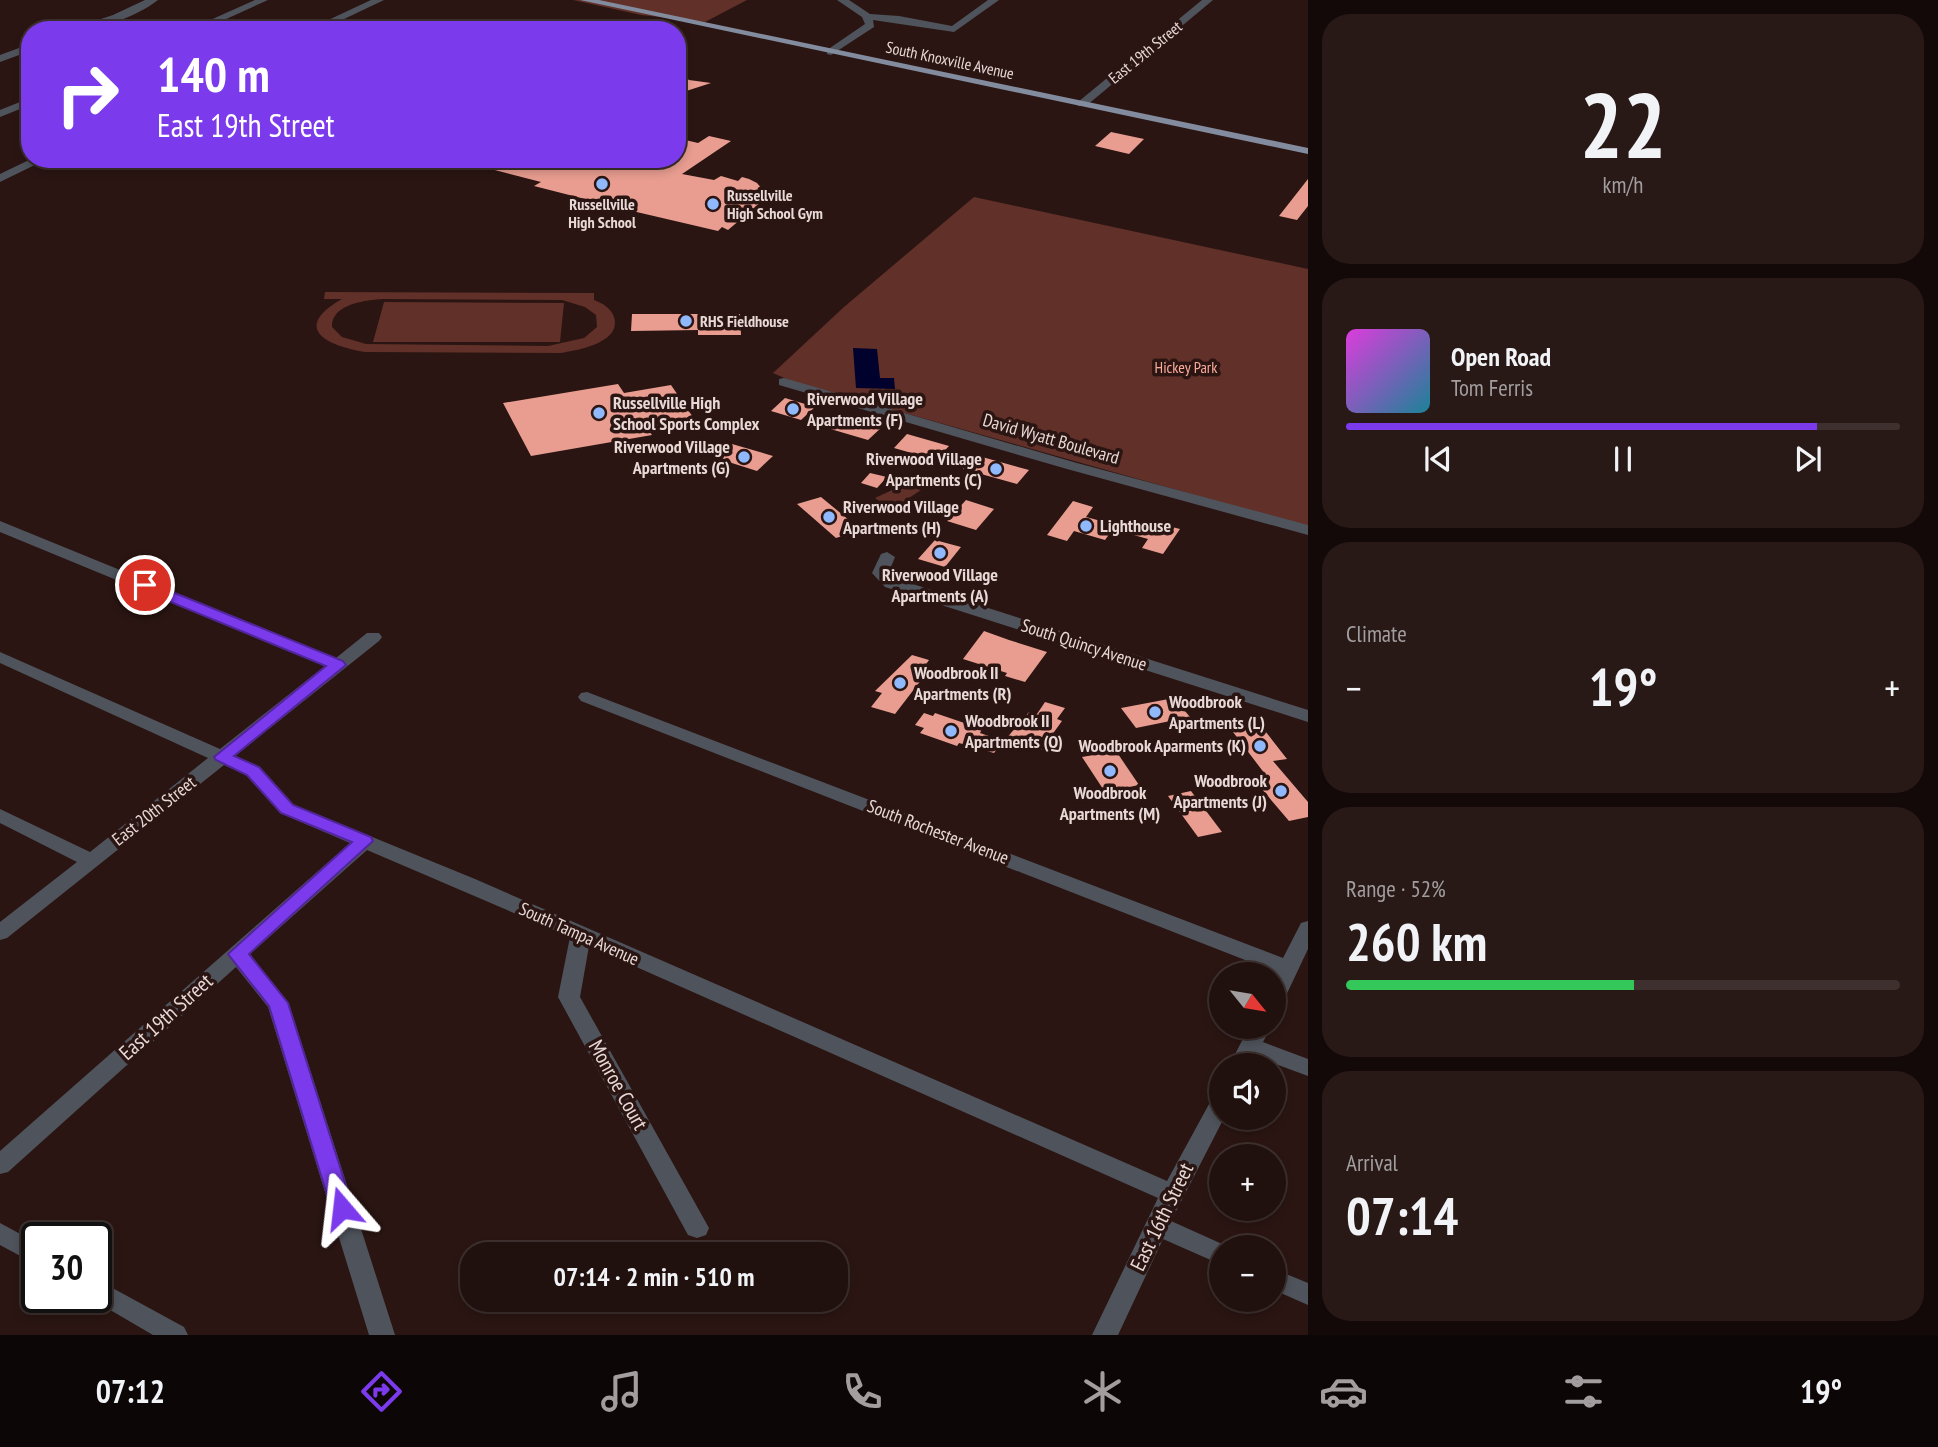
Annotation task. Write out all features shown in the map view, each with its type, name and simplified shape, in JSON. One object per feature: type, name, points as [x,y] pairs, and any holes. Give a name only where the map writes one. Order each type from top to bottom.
[{"type":"main road","name":"South Knoxville Avenue","points":[[585,0],[684,21]]},
{"type":"main road","name":"South Knoxville Avenue","points":[[686,21],[1308,150]]},
{"type":"street","points":[[103,21],[153,0]]},
{"type":"street","points":[[213,21],[262,0]]},
{"type":"street","points":[[333,21],[379,0]]},
{"type":"street","points":[[842,0],[868,17],[899,19],[954,29],[992,0]]},
{"type":"street","name":"East 19th Street","points":[[1082,104],[1208,0]]},
{"type":"street","points":[[831,52],[867,30],[870,25],[868,17]]},
{"type":"street","points":[[0,59],[21,51]]},
{"type":"street","points":[[0,114],[21,106]]},
{"type":"street","points":[[0,178],[22,168]]},
{"type":"street","name":"David Wyatt Boulevard","points":[[784,382],[1072,466],[1308,530]]},
{"type":"street","points":[[0,526],[338,665]]},
{"type":"street","name":"South Quincy Avenue","points":[[887,557],[880,573],[891,583],[1308,716]]},
{"type":"street","name":"East 20th Street","points":[[0,933],[373,636]]},
{"type":"street","name":"South Tampa Avenue","points":[[0,657],[253,771],[287,809],[1172,1194]]},
{"type":"street","name":"South Rochester Avenue","points":[[587,697],[1288,968]]},
{"type":"street","points":[[0,815],[92,860]]},
{"type":"street","name":"East 19th Street","points":[[0,1166],[364,841]]},
{"type":"street","points":[[1286,972],[1308,928]]},
{"type":"street","name":"Monroe Court","points":[[580,935],[569,997],[697,1228]]},
{"type":"street","points":[[238,954],[278,1003],[382,1335]]},
{"type":"street","points":[[1262,1040],[1308,1068]]},
{"type":"street","name":"East 16th Street","points":[[1105,1335],[1172,1194],[1209,1125]]},
{"type":"street","points":[[1157,1225],[1209,1249]]},
{"type":"street","points":[[0,1233],[21,1245]]},
{"type":"street","points":[[1286,1284],[1308,1294]]},
{"type":"street","points":[[112,1298],[175,1335]]},
{"type":"green space","points":[[573,0],[747,0],[705,22],[641,15]]},
{"type":"green space","name":"Hickey Park","points":[[974,197],[1308,269],[1308,527],[791,381],[773,373],[844,307]]},
{"type":"green space","points":[[325,292],[594,293],[594,300],[606,306],[613,314],[615,326],[605,339],[596,344],[561,353],[365,352],[338,345],[320,334],[317,327],[319,319],[327,309],[342,299],[324,299]],"holes":[[[383,299],[562,300],[585,307],[596,315],[597,327],[584,338],[548,346],[366,344],[342,337],[332,327],[333,319],[343,308],[359,302]]]},
{"type":"green space","points":[[384,302],[564,303],[560,342],[373,342]]},
{"type":"green space","points":[[905,484],[921,490],[891,510],[875,498]]},
{"type":"water","points":[[853,348],[877,349],[880,378],[894,378],[895,389],[856,388]]},
{"type":"building","points":[[686,78],[711,83],[686,91]]},
{"type":"building","points":[[1111,132],[1144,139],[1129,154],[1095,146]]},
{"type":"building","points":[[709,136],[731,141],[682,174],[714,180],[721,176],[738,181],[742,177],[757,183],[768,196],[728,230],[722,227],[718,231],[534,186],[541,182],[487,168],[686,168],[686,140],[698,143]]},
{"type":"building","points":[[1308,179],[1308,206],[1297,220],[1279,216]]},
{"type":"building","name":"RHS Fieldhouse","points":[[632,314],[740,314],[741,335],[698,335],[698,330],[631,331]]},
{"type":"building","name":"Russellville High School Sports Complex","points":[[618,384],[624,393],[671,385],[697,423],[649,431],[652,435],[531,456],[503,403]]},
{"type":"building","name":"Riverwood Village Apartments (F)","points":[[785,398],[815,407],[801,420],[771,411]]},
{"type":"building","points":[[841,415],[882,427],[868,440],[827,428]]},
{"type":"building","points":[[907,434],[949,446],[936,460],[894,448]]},
{"type":"building","name":"Riverwood Village Apartments (G)","points":[[732,444],[773,456],[757,471],[716,458]]},
{"type":"building","name":"Riverwood Village Apartments (C)","points":[[975,455],[1029,470],[1017,484],[963,469]]},
{"type":"building","points":[[870,473],[887,477],[877,488],[861,483]]},
{"type":"building","name":"Riverwood Village Apartments (H)","points":[[821,497],[861,530],[836,538],[797,504]]},
{"type":"building","points":[[966,500],[994,509],[976,530],[947,521]]},
{"type":"building","points":[[1073,501],[1093,507],[1086,517],[1116,525],[1105,540],[1074,531],[1067,541],[1047,535]]},
{"type":"building","points":[[1137,523],[1156,529],[1160,524],[1180,529],[1163,554],[1142,548],[1148,539],[1130,534]]},
{"type":"building","name":"Riverwood Village Apartments (A)","points":[[935,540],[961,547],[945,567],[918,559]]},
{"type":"building","points":[[984,631],[1047,652],[1025,682],[1005,676],[1007,673],[963,659]]},
{"type":"building","name":"Woodbrook II Apartments (R)","points":[[912,655],[929,660],[920,673],[925,675],[895,714],[871,707],[882,693],[875,691]]},
{"type":"building","name":"Woodbrook Apartments (L)","points":[[1174,698],[1190,717],[1136,728],[1121,708]]},
{"type":"building","points":[[1045,702],[1065,708],[1057,719],[1062,721],[1041,750],[1005,740],[1029,712],[1037,714]]},
{"type":"building","name":"Woodbrook II Apartments (Q)","points":[[924,713],[933,716],[935,713],[982,729],[980,733],[1003,741],[994,753],[959,743],[957,746],[920,733],[924,728],[915,725]]},
{"type":"building","points":[[1262,727],[1287,759],[1273,761],[1308,802],[1308,817],[1289,821],[1255,781],[1268,778],[1233,732]]},
{"type":"building","name":"Woodbrook Apartments (M)","points":[[1116,751],[1139,785],[1105,792],[1082,757]]},
{"type":"building","points":[[1191,791],[1222,832],[1198,837],[1168,796]]},
{"type":"place","name":"Russellville High School","points":[[602,184]]},
{"type":"place","name":"Russellville High School Gym","points":[[713,204]]},
{"type":"place","name":"RHS Fieldhouse","points":[[686,321]]},
{"type":"place","name":"Riverwood Village Apartments (F)","points":[[793,409]]},
{"type":"place","name":"Russellville High School Sports Complex","points":[[599,413]]},
{"type":"place","name":"Riverwood Village Apartments (G)","points":[[744,457]]},
{"type":"place","name":"Riverwood Village Apartments (C)","points":[[996,469]]},
{"type":"place","name":"Riverwood Village Apartments (H)","points":[[829,517]]},
{"type":"place","name":"Lighthouse","points":[[1086,526]]},
{"type":"place","name":"Riverwood Village Apartments (A)","points":[[940,553]]},
{"type":"place","name":"Woodbrook II Apartments (R)","points":[[900,683]]},
{"type":"place","name":"Woodbrook Apartments (L)","points":[[1155,712]]},
{"type":"place","name":"Woodbrook II Apartments (Q)","points":[[951,731]]},
{"type":"place","name":"Woodbrook Aparments (K)","points":[[1260,746]]},
{"type":"place","name":"Woodbrook Apartments (M)","points":[[1110,771]]},
{"type":"place","name":"Woodbrook Apartments (J)","points":[[1281,791]]},
{"type":"route","points":[[145,585],[338,665],[222,757],[253,771],[287,809],[364,841],[238,954],[278,1003],[342,1208]]}]
